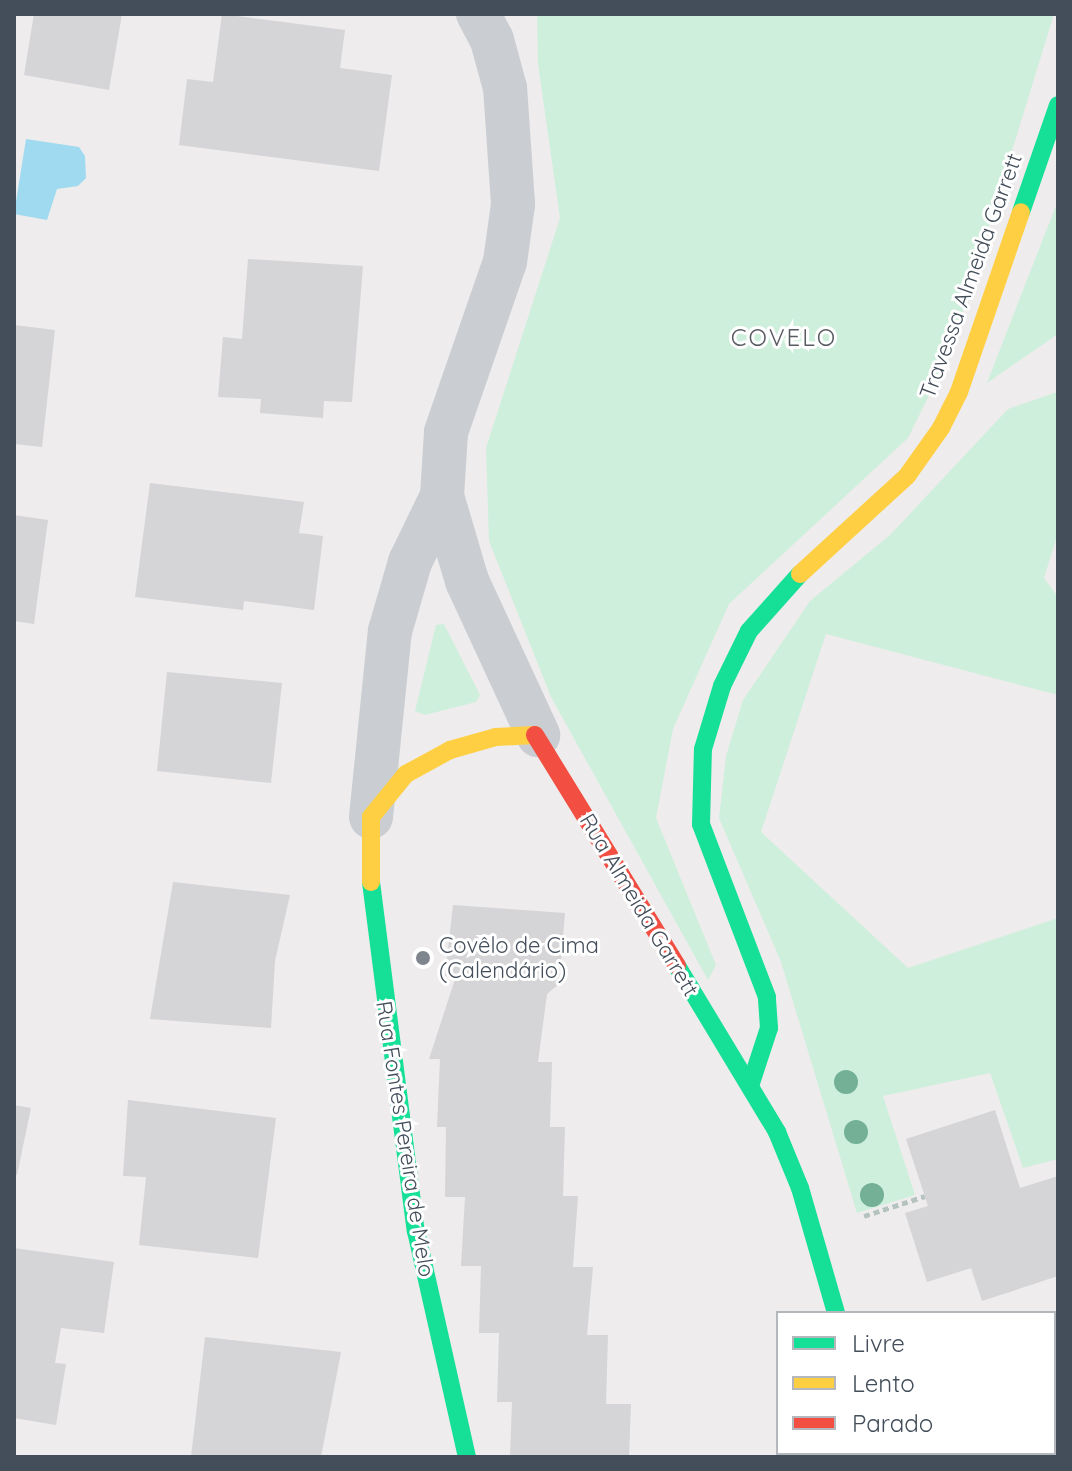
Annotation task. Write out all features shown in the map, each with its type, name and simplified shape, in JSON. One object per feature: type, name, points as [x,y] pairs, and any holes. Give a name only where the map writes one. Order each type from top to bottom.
[{"type":"street","name":"Rua Fontes Pereira de Melo","points":[[467,1457],[416,1231],[394,1088],[371,905],[371,817],[390,631],[410,562],[442,496],[446,432],[505,262],[513,204],[505,88],[492,40],[478,14]]},
{"type":"street","name":"Travessa Almeida Garrett","points":[[751,1083],[769,1028],[767,997],[714,868],[701,824],[703,749],[722,686],[749,631],[796,578],[907,476],[941,428],[959,392],[1058,105]]},
{"type":"street","name":"Rua Almeida Garrett","points":[[442,496],[467,581],[538,735],[751,1083],[800,1188],[835,1311]]},
{"type":"street","points":[[371,817],[406,774],[450,750],[496,737],[538,735]]},
{"type":"path","points":[[858,1218],[925,1196]]},
{"type":"green space","points":[[537,14],[1054,14],[950,353],[908,438],[729,604],[673,729],[656,818],[716,965],[708,980],[551,697],[489,541],[486,448],[560,218],[538,64]]},
{"type":"green space","points":[[1058,201],[1058,334],[987,383],[1039,249]]},
{"type":"green space","points":[[1057,392],[1058,533],[1044,578],[1058,597],[1058,695],[826,634],[761,832],[908,968],[1058,918],[1058,1159],[1023,1168],[990,1073],[883,1096],[915,1195],[857,1213],[781,962],[719,818],[726,756],[743,700],[810,601],[891,534],[1008,409]]},
{"type":"green space","points":[[444,624],[480,695],[476,702],[425,715],[415,711],[436,625]]},
{"type":"water","points":[[26,139],[79,147],[85,156],[86,178],[78,186],[57,189],[47,220],[14,214]]},
{"type":"building","points":[[34,14],[122,14],[109,90],[24,75]]},
{"type":"building","points":[[222,14],[345,30],[340,68],[392,75],[379,171],[179,145],[187,79],[213,82]]},
{"type":"building","points":[[248,259],[363,266],[352,402],[324,401],[323,418],[260,413],[261,399],[218,397],[223,337],[242,339]]},
{"type":"building","points":[[14,325],[55,330],[42,447],[14,444]]},
{"type":"building","points":[[150,483],[304,502],[299,533],[323,536],[314,610],[244,601],[243,610],[135,597]]},
{"type":"building","points":[[14,515],[48,520],[34,624],[14,621]]},
{"type":"building","points":[[167,672],[282,683],[271,783],[157,771]]},
{"type":"building","points":[[173,882],[290,895],[275,961],[271,1028],[150,1019]]},
{"type":"building","points":[[453,905],[565,913],[559,984],[547,994],[538,1062],[552,1062],[550,1127],[565,1127],[563,1196],[578,1196],[573,1267],[593,1267],[587,1335],[608,1335],[606,1404],[631,1404],[629,1457],[510,1457],[512,1402],[497,1402],[499,1333],[479,1333],[481,1266],[461,1266],[465,1197],[445,1197],[446,1127],[437,1127],[440,1059],[429,1059],[456,976],[445,976]]},
{"type":"building","points":[[128,1100],[276,1118],[258,1258],[139,1245],[146,1177],[123,1176]]},
{"type":"building","points":[[14,1105],[31,1108],[17,1175],[14,1175]]},
{"type":"building","points":[[995,1110],[1020,1188],[1058,1176],[1058,1276],[982,1301],[971,1268],[927,1282],[905,1213],[928,1206],[906,1139]]},
{"type":"building","points":[[14,1248],[114,1262],[104,1333],[61,1328],[55,1363],[66,1364],[56,1425],[14,1418]]},
{"type":"building","points":[[205,1337],[341,1352],[321,1457],[191,1457]]},
{"type":"building","points":[[942,1455],[1041,1455],[1041,1457]]},
{"type":"traffic: fast","points":[[1021,212],[1058,105]]},
{"type":"traffic: fast","points":[[751,1083],[769,1028],[767,997],[701,824],[703,749],[722,686],[749,631],[800,574]]},
{"type":"traffic: fast","points":[[371,882],[416,1231],[467,1457]]},
{"type":"traffic: fast","points":[[677,966],[777,1132],[800,1188],[835,1311]]},
{"type":"traffic: slow","points":[[800,574],[907,476],[941,428],[959,392],[1021,212]]},
{"type":"traffic: slow","points":[[371,882],[371,817],[406,774],[450,750],[496,737],[535,735]]},
{"type":"traffic: jam","points":[[535,735],[677,966]]},
{"type":"place","name":"Covêlo de Cima (Calendário)","points":[[423,958]]},
{"type":"district","name":"COVELO","points":[[784,338]]}]
